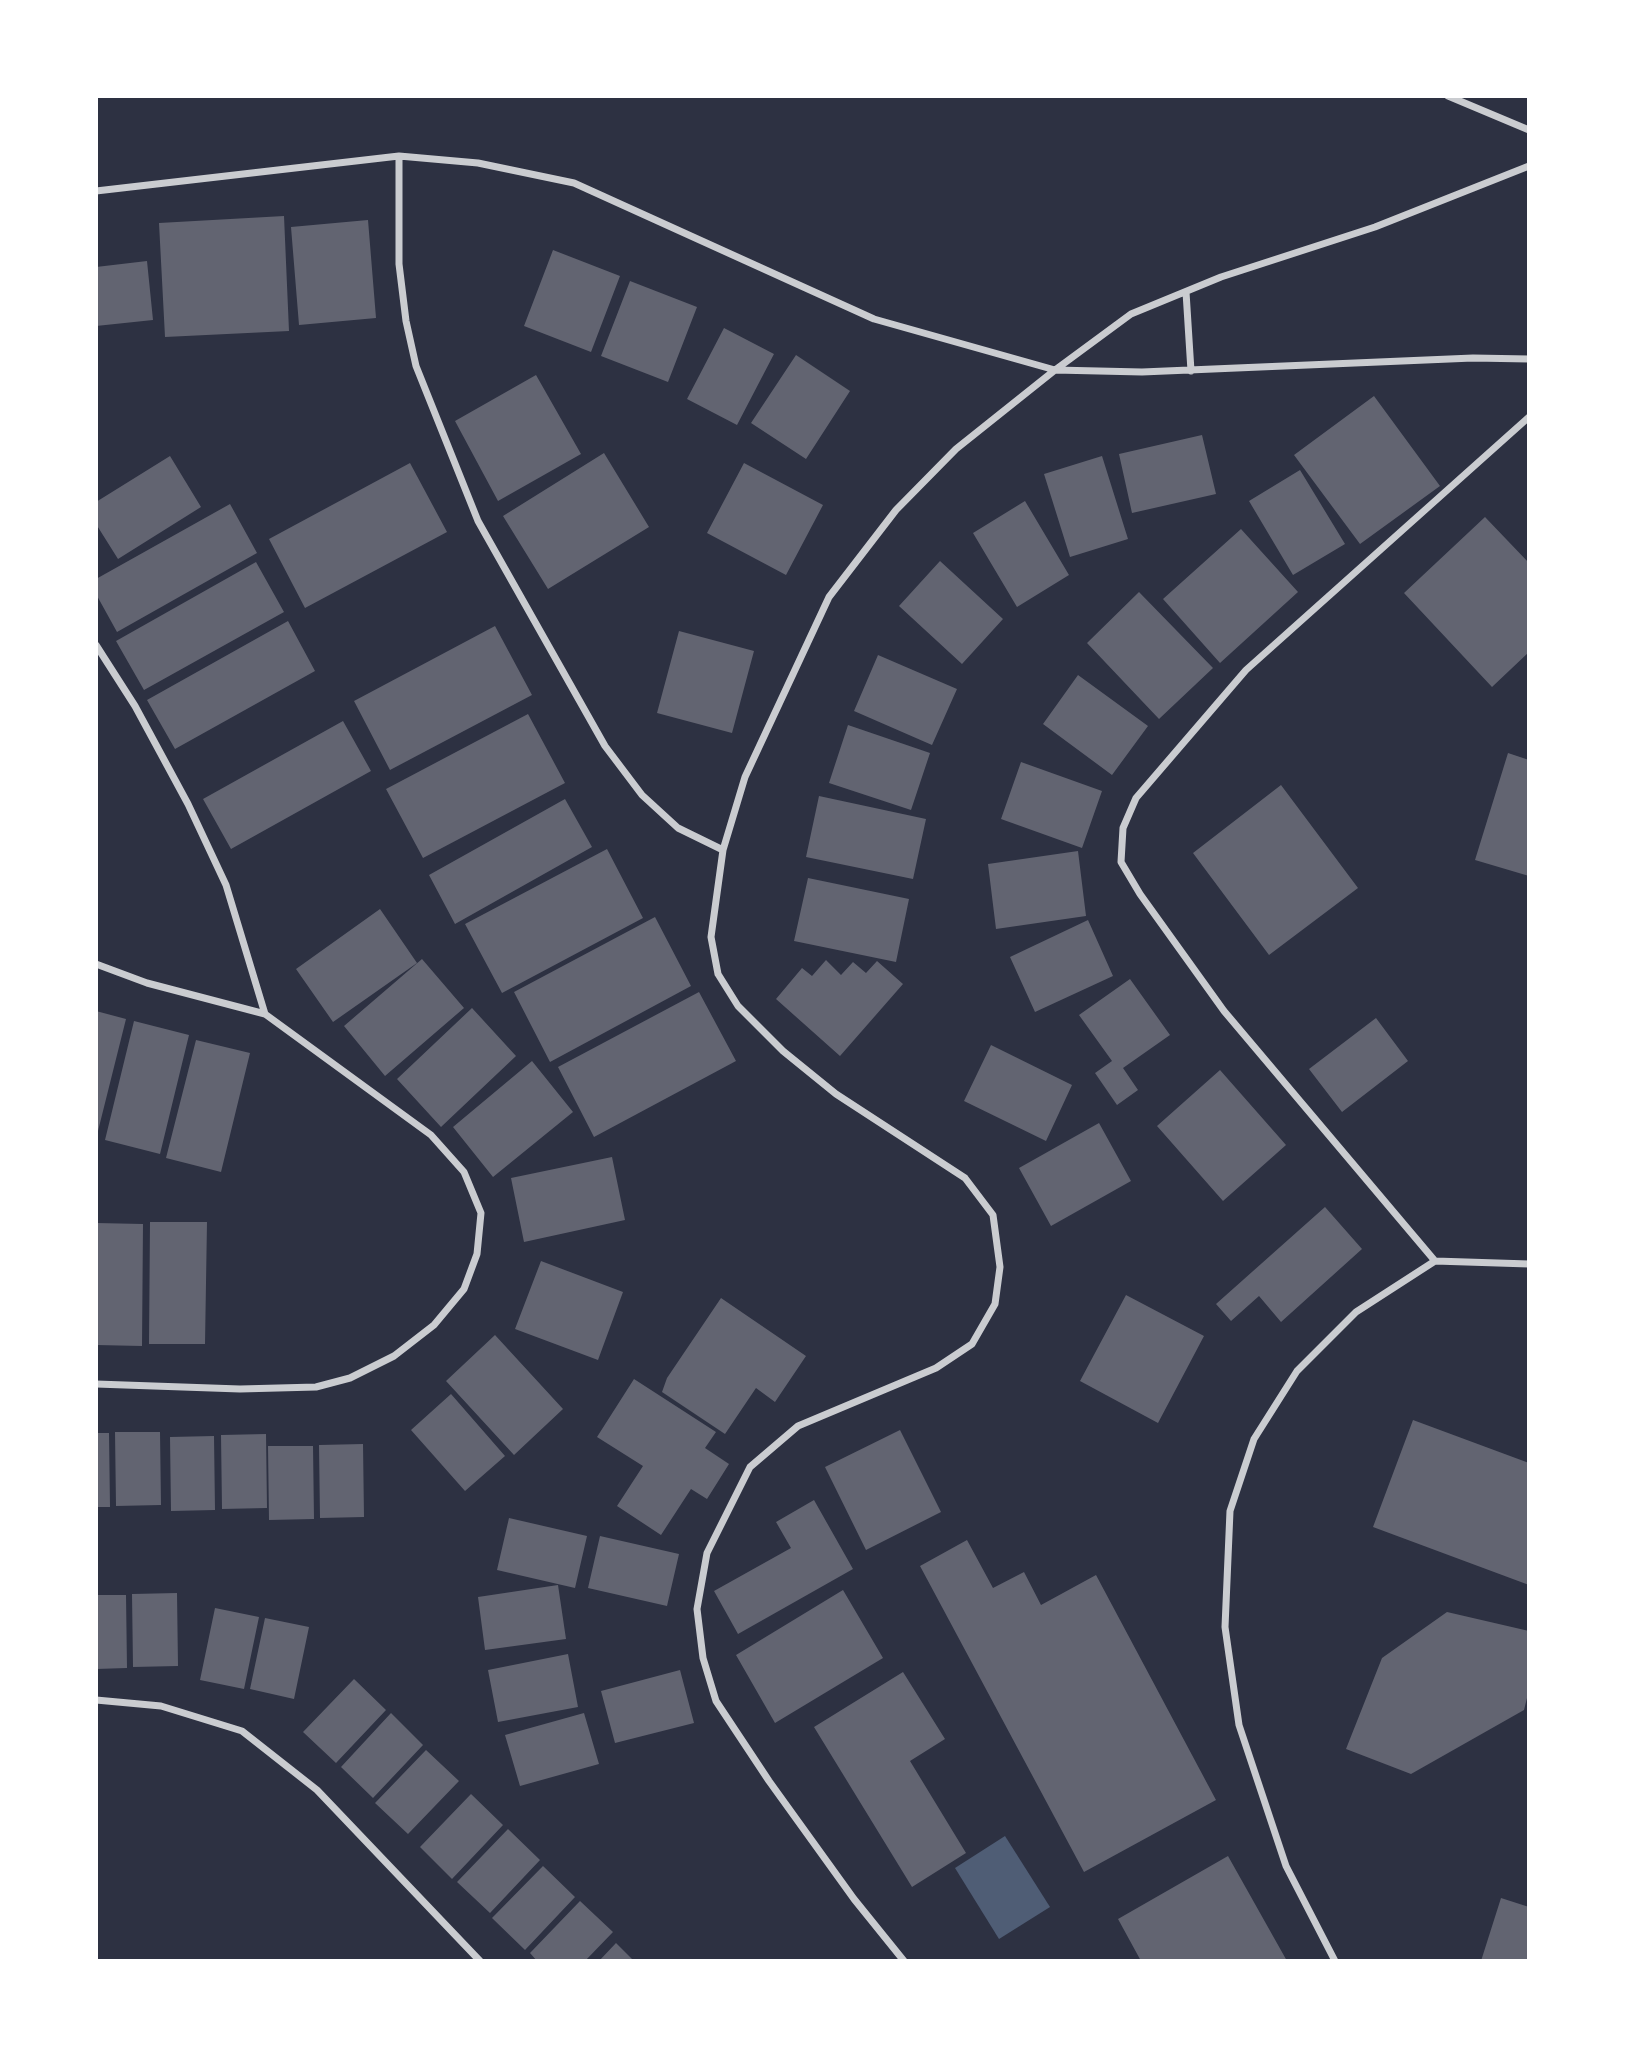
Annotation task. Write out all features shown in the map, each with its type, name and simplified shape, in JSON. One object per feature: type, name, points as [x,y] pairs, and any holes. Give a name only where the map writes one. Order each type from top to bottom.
[{"type":"street","points":[[1448,96],[1529,130]]},
{"type":"street","points":[[399,156],[399,264],[406,321],[416,366],[478,521],[605,746],[642,795],[678,828],[723,850]]},
{"type":"street","points":[[96,191],[399,156],[478,163],[574,183],[874,319],[1055,370],[1191,371],[1474,358],[1529,359]]},
{"type":"street","points":[[904,1961],[846,1888],[716,1701],[702,1658],[697,1609],[707,1553],[750,1467],[798,1426],[936,1368],[972,1344],[995,1304],[1000,1268],[993,1215],[965,1178],[836,1094],[783,1051],[738,1006],[718,974],[711,937],[723,850],[745,777],[829,597],[896,510],[956,449],[1055,370],[1131,314],[1186,292],[1375,227],[1529,166]]},
{"type":"street","points":[[1186,292],[1191,371]]},
{"type":"street","points":[[1435,1261],[1224,1011],[1140,894],[1121,862],[1123,828],[1136,798],[1246,670],[1529,417]]},
{"type":"street","points":[[96,645],[135,706],[188,804],[226,885],[265,1014]]},
{"type":"street","points":[[96,964],[147,983],[265,1014],[431,1135],[464,1172],[481,1213],[477,1254],[464,1289],[434,1325],[394,1356],[338,1381],[316,1387],[240,1389],[96,1384]]},
{"type":"street","points":[[1335,1961],[1286,1866],[1239,1725],[1225,1627],[1230,1511],[1254,1438],[1297,1371],[1356,1312],[1435,1261],[1529,1264]]},
{"type":"street","points":[[96,1700],[161,1706],[242,1731],[317,1790],[480,1961]]},
{"type":"water","points":[[1005,1836],[1050,1907],[999,1939],[955,1868]]},
{"type":"building","points":[[284,216],[289,331],[165,337],[159,223]]},
{"type":"building","points":[[368,220],[376,318],[299,325],[291,227]]},
{"type":"building","points":[[553,250],[620,276],[591,352],[524,326]]},
{"type":"building","points":[[147,261],[153,320],[96,326],[96,267]]},
{"type":"building","points":[[630,281],[697,307],[668,382],[601,356]]},
{"type":"building","points":[[724,328],[774,354],[737,425],[687,399]]},
{"type":"building","points":[[796,355],[850,391],[806,459],[751,423]]},
{"type":"building","points":[[536,375],[581,454],[498,501],[455,421]]},
{"type":"building","points":[[1374,396],[1440,486],[1360,544],[1294,455]]},
{"type":"building","points":[[1202,435],[1216,494],[1132,513],[1119,454]]},
{"type":"building","points":[[604,453],[649,527],[548,589],[503,516]]},
{"type":"building","points":[[170,456],[201,507],[118,559],[96,524],[96,502]]},
{"type":"building","points":[[1102,456],[1128,539],[1070,557],[1044,474]]},
{"type":"building","points":[[410,463],[447,532],[305,608],[269,539]]},
{"type":"building","points":[[744,463],[823,505],[786,575],[707,533]]},
{"type":"building","points":[[1300,470],[1345,544],[1293,575],[1249,501]]},
{"type":"building","points":[[1025,501],[1069,575],[1017,607],[973,533]]},
{"type":"building","points":[[230,504],[257,553],[117,632],[96,594],[96,579]]},
{"type":"building","points":[[1485,517],[1529,563],[1529,652],[1492,687],[1404,593]]},
{"type":"building","points":[[1241,529],[1298,592],[1220,663],[1163,599]]},
{"type":"building","points":[[940,561],[1003,619],[962,664],[899,606]]},
{"type":"building","points":[[256,562],[284,612],[144,690],[116,641]]},
{"type":"building","points":[[1139,592],[1213,668],[1159,719],[1087,643]]},
{"type":"building","points":[[288,621],[315,671],[175,749],[147,700]]},
{"type":"building","points":[[495,626],[532,695],[390,770],[354,701]]},
{"type":"building","points":[[679,631],[754,651],[732,733],[657,713]]},
{"type":"building","points":[[878,655],[957,689],[932,745],[854,711]]},
{"type":"building","points":[[1078,675],[1148,726],[1112,775],[1043,724]]},
{"type":"building","points":[[528,714],[565,783],[423,858],[386,789]]},
{"type":"building","points":[[343,721],[371,771],[231,849],[203,799]]},
{"type":"building","points":[[848,725],[930,753],[911,810],[829,783]]},
{"type":"building","points":[[1508,753],[1529,760],[1529,876],[1475,860]]},
{"type":"building","points":[[1021,762],[1102,791],[1082,848],[1001,819]]},
{"type":"building","points":[[1281,785],[1358,888],[1269,955],[1193,853]]},
{"type":"building","points":[[819,796],[926,819],[913,879],[806,857]]},
{"type":"building","points":[[565,799],[592,847],[455,924],[429,875]]},
{"type":"building","points":[[607,849],[643,918],[502,993],[465,924]]},
{"type":"building","points":[[1078,851],[1086,916],[996,929],[988,864]]},
{"type":"building","points":[[808,878],[909,899],[896,962],[794,941]]},
{"type":"building","points":[[380,909],[417,963],[333,1022],[296,969]]},
{"type":"building","points":[[655,917],[691,986],[550,1062],[514,992]]},
{"type":"building","points":[[1088,920],[1113,976],[1035,1012],[1010,957]]},
{"type":"building","points":[[422,959],[464,1008],[385,1076],[344,1026]]},
{"type":"building","points":[[826,960],[841,975],[853,962],[866,973],[877,961],[903,984],[840,1056],[776,999],[802,968],[812,976]]},
{"type":"building","points":[[1130,979],[1170,1035],[1123,1068],[1138,1090],[1117,1105],[1095,1073],[1112,1061],[1079,1015]]},
{"type":"building","points":[[699,992],[736,1061],[594,1137],[558,1067]]},
{"type":"building","points":[[472,1008],[516,1056],[441,1127],[397,1079]]},
{"type":"building","points":[[96,1011],[126,1019],[97,1135],[96,1134]]},
{"type":"building","points":[[1376,1018],[1408,1061],[1342,1112],[1309,1069]]},
{"type":"building","points":[[134,1021],[189,1035],[160,1154],[105,1140]]},
{"type":"building","points":[[196,1040],[250,1053],[221,1172],[166,1158]]},
{"type":"building","points":[[991,1045],[1072,1085],[1046,1141],[964,1101]]},
{"type":"building","points":[[532,1061],[573,1112],[493,1177],[453,1127]]},
{"type":"building","points":[[1220,1070],[1286,1145],[1223,1201],[1157,1126]]},
{"type":"building","points":[[1099,1123],[1131,1181],[1051,1226],[1019,1168]]},
{"type":"building","points":[[612,1157],[625,1220],[524,1242],[511,1178]]},
{"type":"building","points":[[1325,1207],[1362,1249],[1281,1322],[1259,1296],[1231,1321],[1216,1304]]},
{"type":"building","points":[[150,1222],[207,1222],[205,1344],[149,1344]]},
{"type":"building","points":[[96,1223],[143,1224],[142,1346],[96,1345]]},
{"type":"building","points":[[541,1261],[623,1292],[598,1360],[515,1329]]},
{"type":"building","points":[[1126,1295],[1204,1336],[1158,1423],[1080,1381]]},
{"type":"building","points":[[721,1298],[806,1356],[775,1402],[756,1388],[725,1434],[662,1392],[667,1378]]},
{"type":"building","points":[[495,1335],[563,1409],[514,1455],[446,1381]]},
{"type":"building","points":[[634,1379],[716,1432],[705,1448],[729,1464],[707,1499],[691,1489],[661,1535],[617,1506],[643,1466],[597,1437]]},
{"type":"building","points":[[451,1394],[505,1456],[465,1491],[411,1430]]},
{"type":"building","points":[[1413,1420],[1529,1463],[1529,1585],[1373,1527]]},
{"type":"building","points":[[900,1430],[941,1512],[866,1550],[825,1467]]},
{"type":"building","points":[[115,1432],[160,1432],[161,1505],[116,1506]]},
{"type":"building","points":[[96,1433],[109,1433],[110,1507],[96,1507]]},
{"type":"building","points":[[266,1434],[267,1508],[222,1509],[221,1435]]},
{"type":"building","points":[[214,1436],[215,1510],[171,1511],[170,1437]]},
{"type":"building","points":[[363,1444],[364,1517],[320,1518],[319,1445]]},
{"type":"building","points":[[268,1446],[313,1446],[314,1519],[269,1520]]},
{"type":"building","points":[[814,1500],[853,1569],[738,1634],[714,1591],[791,1548],[776,1522]]},
{"type":"building","points":[[509,1518],[587,1536],[575,1588],[497,1570]]},
{"type":"building","points":[[600,1536],[679,1554],[667,1606],[588,1588]]},
{"type":"building","points":[[967,1540],[993,1588],[1024,1572],[1041,1605],[1096,1575],[1216,1800],[1084,1872],[920,1566]]},
{"type":"building","points":[[558,1585],[566,1639],[485,1650],[478,1597]]},
{"type":"building","points":[[843,1590],[883,1658],[775,1723],[736,1655]]},
{"type":"building","points":[[177,1593],[178,1666],[133,1667],[132,1594]]},
{"type":"building","points":[[96,1595],[126,1595],[127,1668],[96,1669]]},
{"type":"building","points":[[215,1608],[259,1617],[244,1689],[200,1680]]},
{"type":"building","points":[[1447,1612],[1529,1631],[1529,1690],[1524,1710],[1411,1774],[1346,1749],[1382,1658]]},
{"type":"building","points":[[265,1618],[309,1627],[294,1699],[250,1689]]},
{"type":"building","points":[[568,1654],[578,1707],[498,1722],[488,1670]]},
{"type":"building","points":[[680,1670],[694,1723],[615,1743],[601,1691]]},
{"type":"building","points":[[903,1672],[945,1739],[910,1761],[966,1853],[912,1887],[814,1727]]},
{"type":"building","points":[[354,1679],[386,1710],[336,1763],[303,1732]]},
{"type":"building","points":[[391,1713],[423,1745],[373,1798],[341,1767]]},
{"type":"building","points":[[584,1713],[599,1764],[520,1786],[505,1735]]},
{"type":"building","points":[[426,1750],[459,1781],[408,1834],[375,1803]]},
{"type":"building","points":[[471,1794],[503,1825],[452,1879],[420,1847]]},
{"type":"building","points":[[508,1829],[540,1860],[490,1913],[457,1882]]},
{"type":"building","points":[[1228,1856],[1287,1961],[1141,1961],[1118,1919]]},
{"type":"building","points":[[543,1866],[575,1897],[525,1950],[492,1918]]},
{"type":"building","points":[[1501,1898],[1529,1907],[1529,1961],[1481,1961]]},
{"type":"building","points":[[580,1901],[613,1932],[585,1961],[537,1961],[530,1953]]},
{"type":"building","points":[[616,1943],[634,1961],[599,1961]]}]
